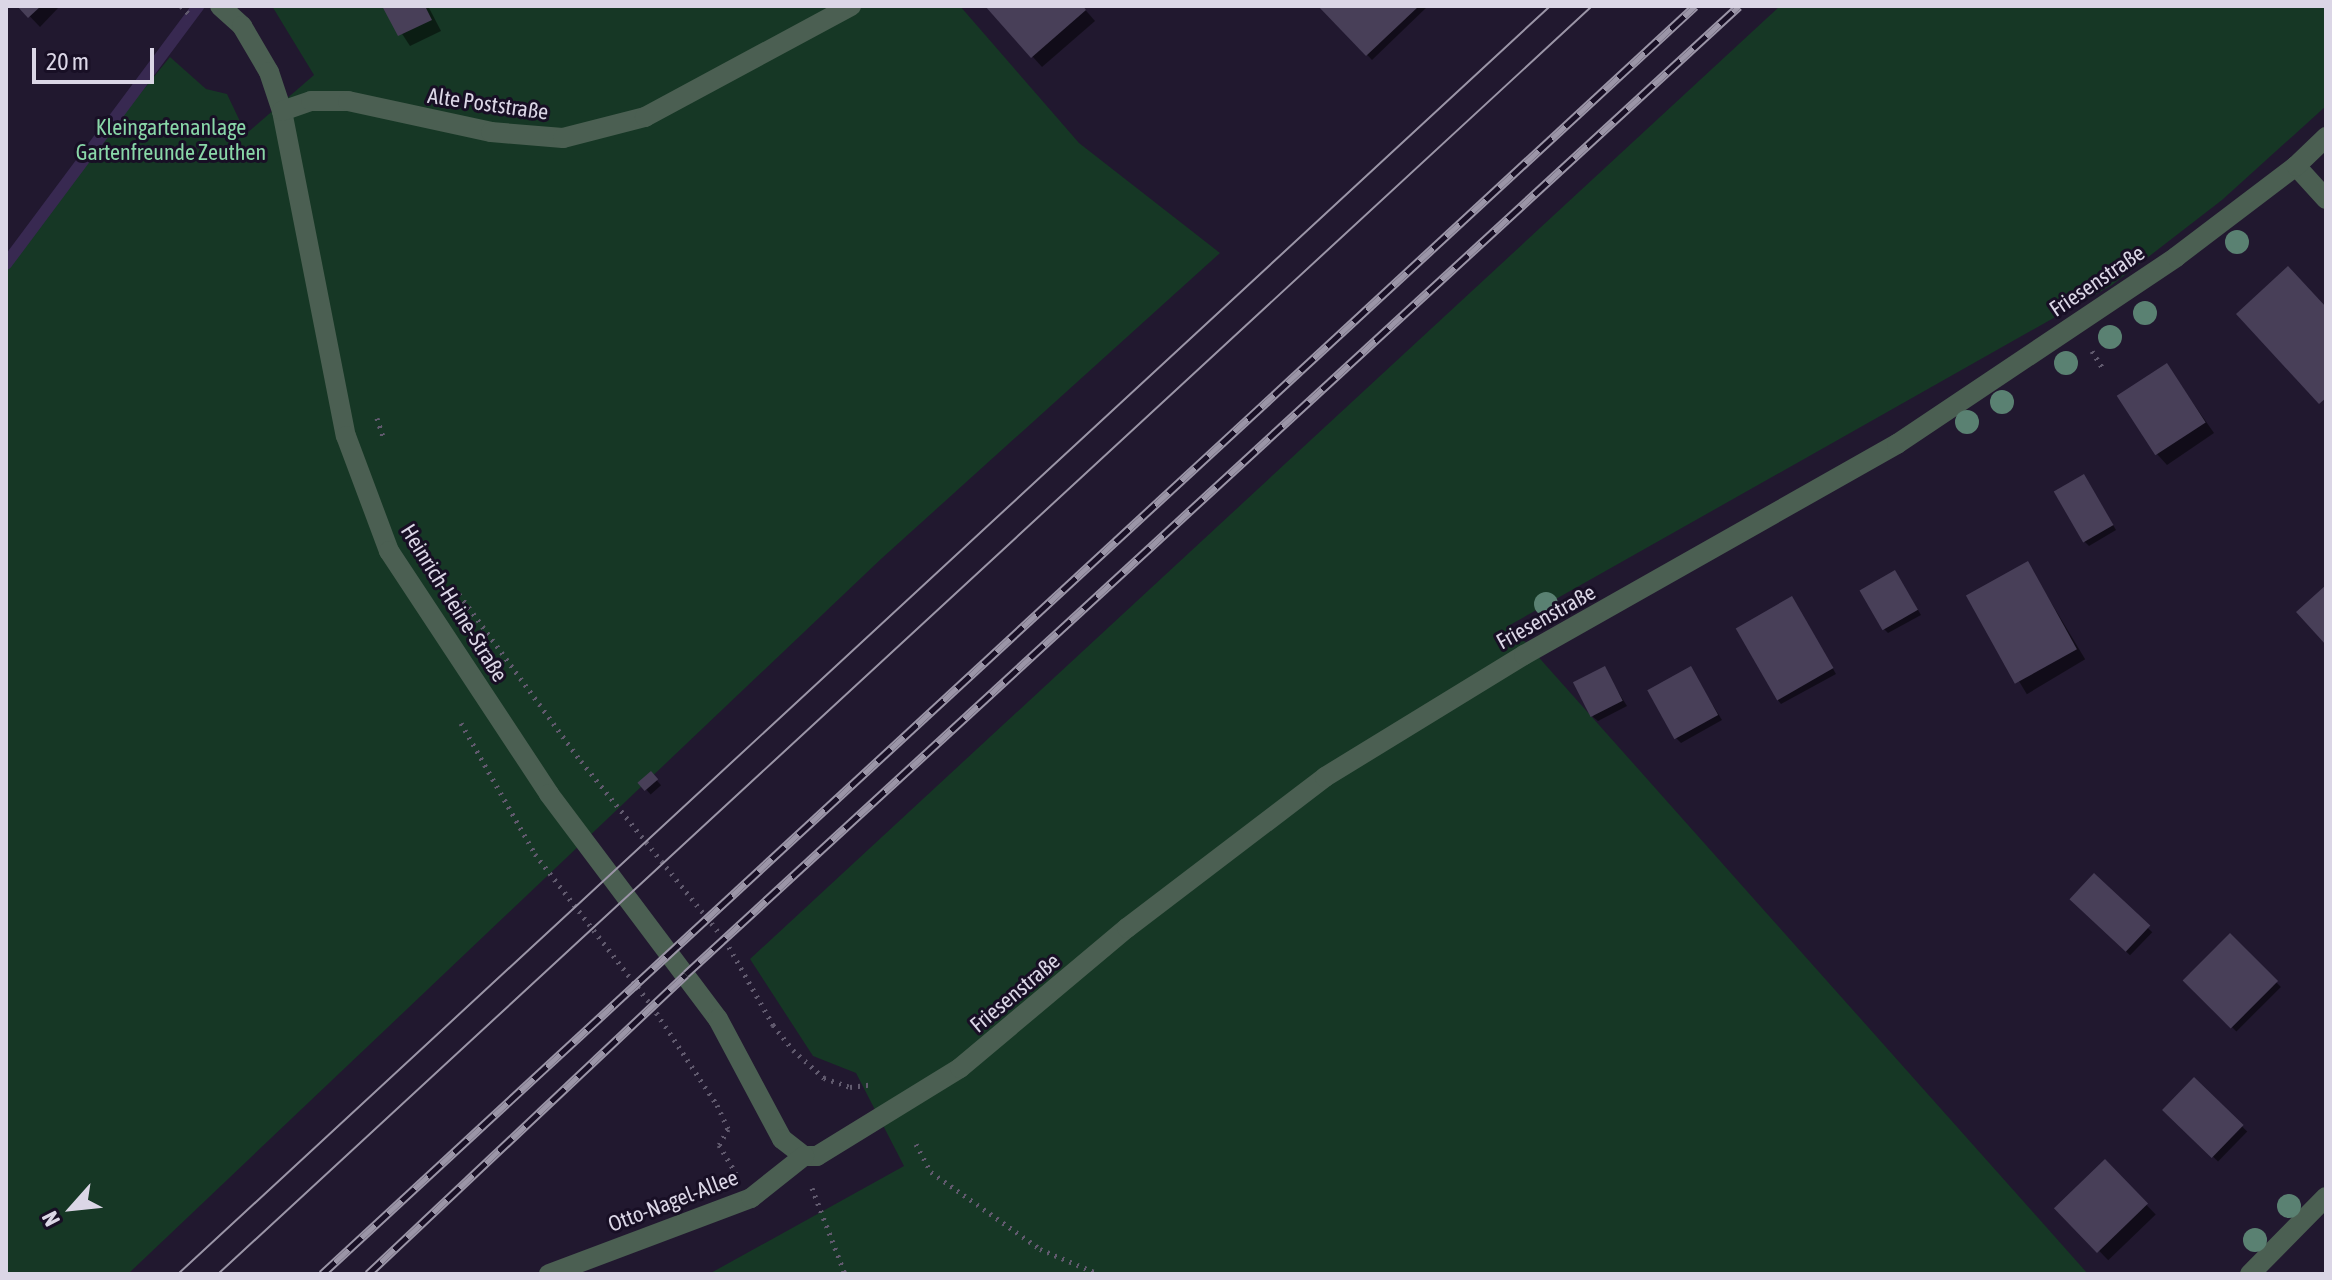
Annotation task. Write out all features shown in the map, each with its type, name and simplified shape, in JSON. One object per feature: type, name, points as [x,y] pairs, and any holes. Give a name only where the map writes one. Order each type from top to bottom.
[{"type":"street","name":"Heinrich-Heine-Straße","points":[[220,6],[242,26],[269,72],[282,111],[346,436],[389,551],[549,794],[718,1019],[782,1139],[804,1156]]},
{"type":"street","name":"Alte Poststraße","points":[[282,111],[311,101],[348,101],[491,132],[563,138],[645,117],[851,6]]},
{"type":"street","name":"Friesenstraße","points":[[804,1156],[817,1156],[1012,1030],[1127,928],[1325,777],[1524,655],[1897,444],[2176,257],[2296,166],[2326,137]]},
{"type":"street","points":[[2296,166],[2326,199]]},
{"type":"street","name":"Otto-Nagel-Allee","points":[[549,1274],[751,1198],[804,1156]]},
{"type":"street","points":[[2250,1274],[2326,1197]]},
{"type":"path","points":[[375,407],[387,451]]},
{"type":"path","points":[[455,588],[581,761],[725,940],[773,1025],[793,1050],[824,1078],[850,1087],[880,1083],[896,1107]]},
{"type":"path","points":[[916,1144],[931,1172],[1040,1249],[1099,1274]]},
{"type":"path","points":[[816,1203],[845,1274]]},
{"type":"green space","name":"Kleingartenanlage Gartenfreunde Zeuthen","points":[[272,6],[960,6],[1079,143],[1220,253],[881,559],[128,1274],[6,1274],[6,258],[170,57],[206,89],[227,94],[246,134],[314,75]]},
{"type":"green space","points":[[1780,6],[2326,6],[2326,106],[2222,200],[2112,285],[1510,625],[2088,1274],[709,1274],[904,1166],[856,1073],[813,1056],[750,959]]},
{"type":"building","points":[[17,6],[41,6],[28,18]]},
{"type":"building","points":[[382,6],[425,6],[432,20],[398,36]]},
{"type":"building","points":[[985,6],[1083,6],[1086,10],[1031,58]]},
{"type":"building","points":[[1318,6],[1419,6],[1366,56]]},
{"type":"building","points":[[2288,266],[2326,307],[2326,398],[2319,404],[2236,314]]},
{"type":"building","points":[[2167,363],[2206,423],[2155,455],[2117,396]]},
{"type":"building","points":[[2084,474],[2114,525],[2083,543],[2054,492]]},
{"type":"building","points":[[2028,561],[2077,649],[2015,684],[1966,595]]},
{"type":"building","points":[[1895,570],[1918,610],[1882,630],[1859,590]]},
{"type":"building","points":[[2326,585],[2326,645],[2296,612]]},
{"type":"building","points":[[1792,596],[1834,668],[1777,700],[1736,628]]},
{"type":"building","points":[[1605,666],[1623,701],[1591,717],[1573,682]]},
{"type":"building","points":[[1691,666],[1718,715],[1674,739],[1647,690]]},
{"type":"building","points":[[651,771],[658,779],[645,791],[637,783]]},
{"type":"building","points":[[2094,873],[2150,926],[2126,952],[2069,899]]},
{"type":"building","points":[[2230,933],[2278,981],[2231,1028],[2183,980]]},
{"type":"building","points":[[2194,1077],[2244,1125],[2212,1158],[2162,1110]]},
{"type":"building","points":[[2105,1159],[2148,1204],[2097,1253],[2054,1208]]},
{"type":"waterway","points":[[6,264],[198,6]]},
{"type":"tram line","points":[[178,1274],[1550,6]]},
{"type":"tram line","points":[[218,1274],[1592,6]]},
{"type":"railway","points":[[322,1274],[1695,6]]},
{"type":"railway","points":[[368,1274],[686,974],[1739,6]]}]
